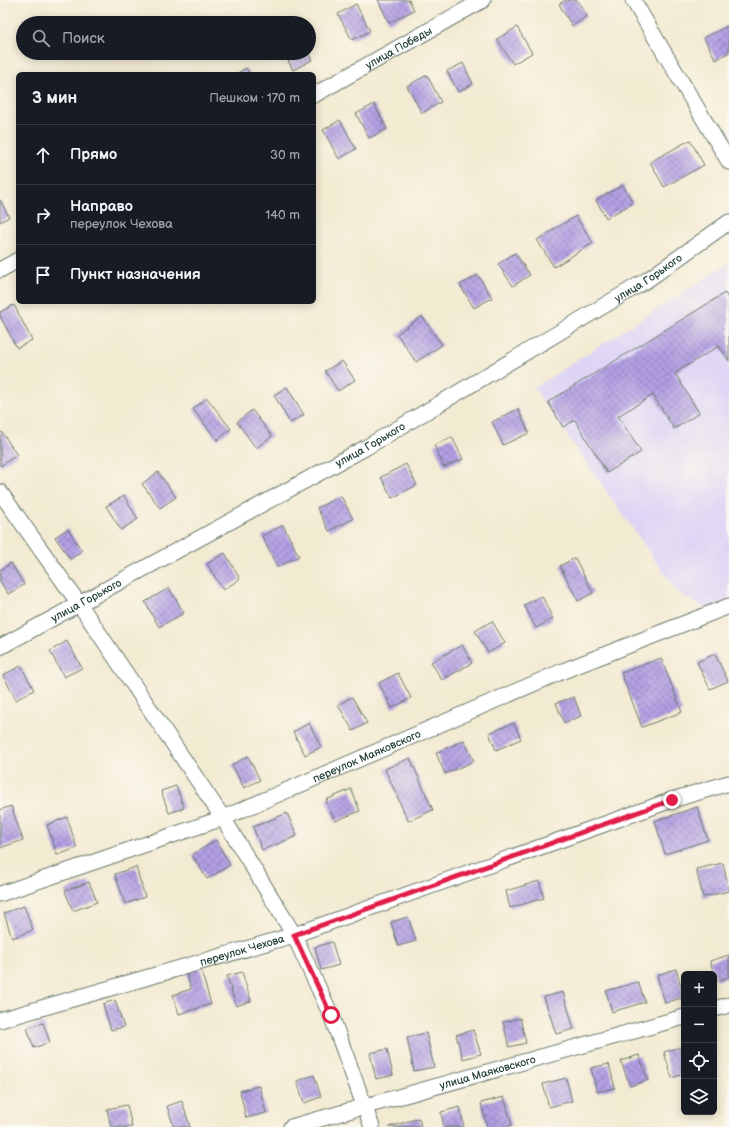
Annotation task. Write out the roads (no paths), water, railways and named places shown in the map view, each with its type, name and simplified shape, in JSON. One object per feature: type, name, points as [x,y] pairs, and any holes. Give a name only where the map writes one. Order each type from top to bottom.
[{"type":"street","name":"улица Победы","points":[[316,93],[483,0]]},
{"type":"street","points":[[633,0],[729,162]]},
{"type":"street","name":"улица Горького","points":[[0,647],[80,605],[365,448],[647,280],[729,222]]},
{"type":"street","points":[[0,270],[16,261]]},
{"type":"street","points":[[0,492],[80,605],[223,818],[294,935],[331,1015],[366,1106],[372,1127]]},
{"type":"street","name":"переулок Маяковского","points":[[0,894],[223,818],[563,671],[729,606]]},
{"type":"street","name":"переулок Чехова","points":[[0,1020],[294,935],[672,800],[729,782]]},
{"type":"street","points":[[717,1008],[729,1005]]},
{"type":"street","name":"улица Маяковского","points":[[291,1127],[681,1018]]}]
